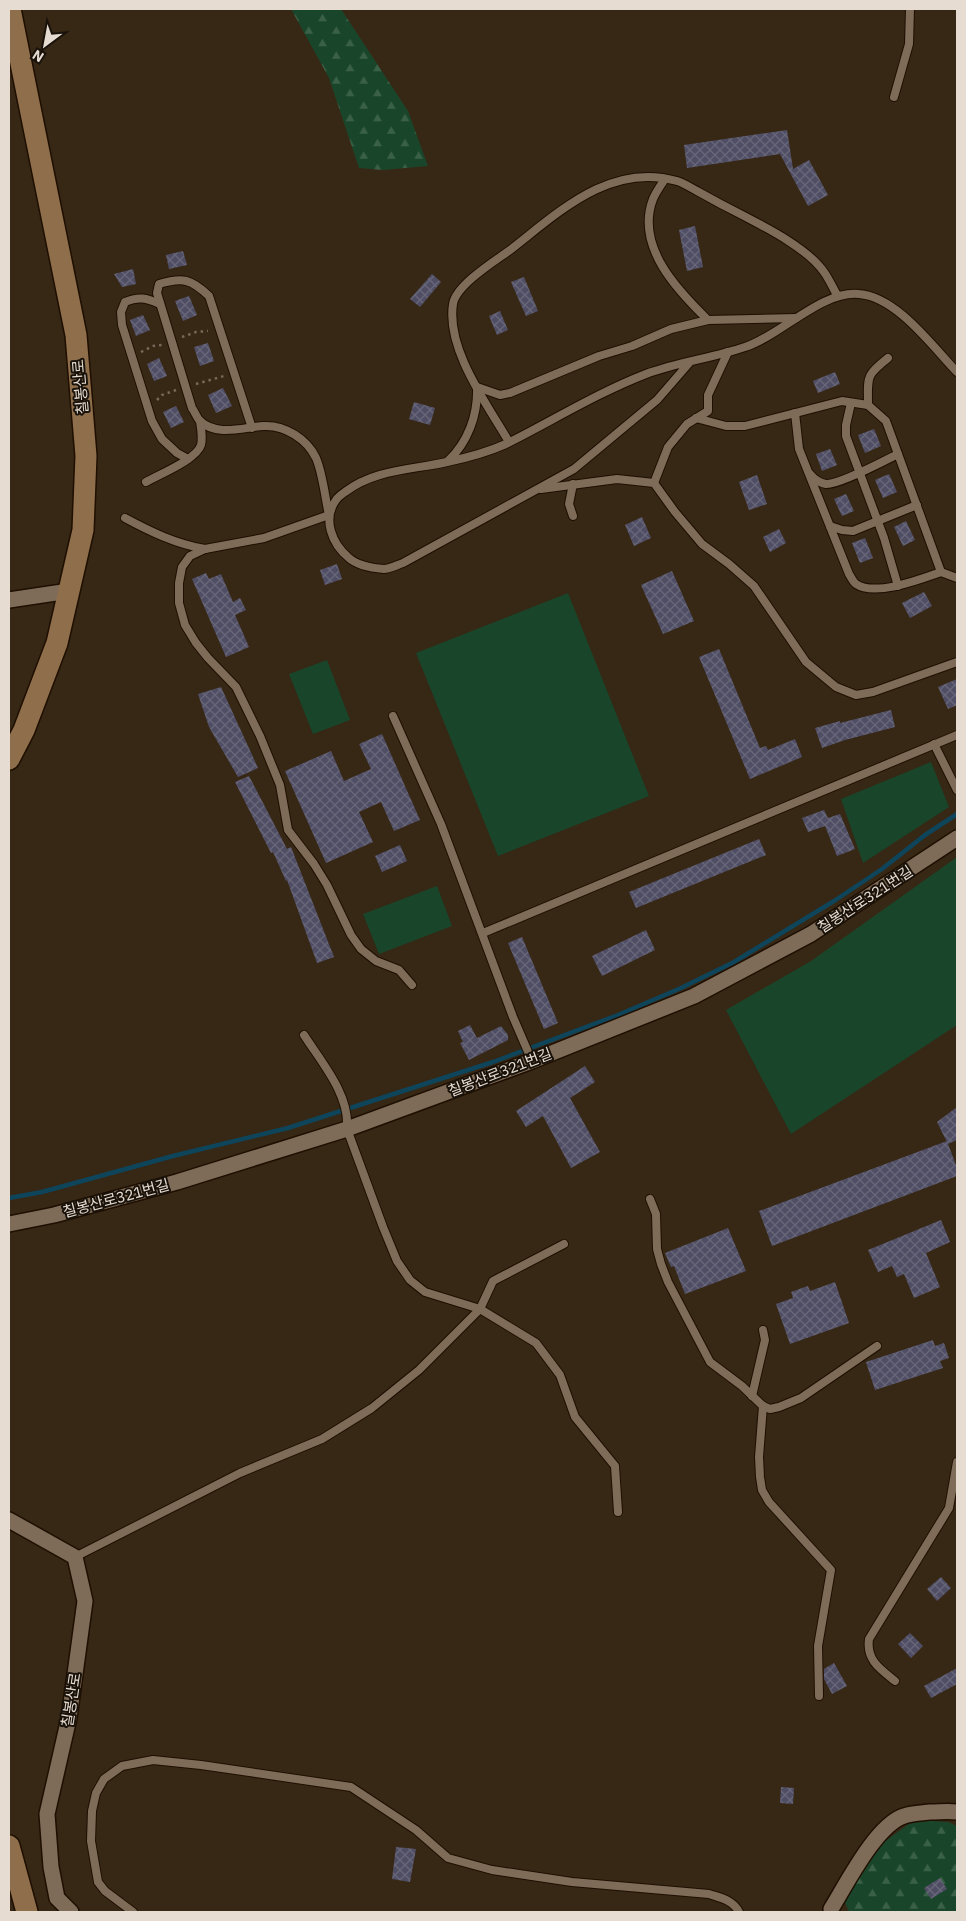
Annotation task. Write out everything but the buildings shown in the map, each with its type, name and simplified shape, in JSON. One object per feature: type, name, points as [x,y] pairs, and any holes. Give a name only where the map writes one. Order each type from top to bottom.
[{"type":"street","name":"칠봉산로","points":[[9,759],[57,643],[83,530],[86,456],[76,335],[10,9]]},
{"type":"street","points":[[9,600],[69,591]]},
{"type":"street","name":"칠봉산로321번길","points":[[9,1224],[54,1215],[177,1182],[532,1060],[694,996],[812,934],[957,838]]},
{"type":"street","points":[[9,1520],[75,1557]]},
{"type":"street","name":"칠봉산로","points":[[71,1912],[57,1898],[51,1867],[47,1814],[69,1718],[85,1601],[75,1557]]},
{"type":"street","points":[[830,1911],[872,1844],[887,1826],[902,1816],[920,1813],[957,1812]]},
{"type":"street","points":[[9,1846],[27,1912]]},
{"type":"lane","points":[[894,97],[909,44],[910,9]]},
{"type":"lane","points":[[509,442],[477,387],[462,355],[455,331],[453,302],[462,288],[579,197],[601,186],[648,175],[678,181],[772,231],[800,250],[823,271],[837,295]]},
{"type":"lane","points":[[665,179],[653,200],[649,235],[666,271],[688,300],[708,320]]},
{"type":"lane","points":[[146,482],[188,459],[199,450],[202,442],[200,421],[192,408],[157,293],[160,284],[172,280],[182,280],[196,284],[209,296],[252,428]]},
{"type":"lane","points":[[125,518],[170,540],[187,546],[205,548],[264,538],[329,515],[336,499],[353,486],[377,474],[447,462],[509,442],[562,413],[645,374],[747,347],[837,295],[859,294],[880,299],[904,316],[957,372]]},
{"type":"lane","points":[[160,304],[144,297],[134,298],[125,302],[121,312],[122,325],[152,421],[162,439],[177,453],[188,459]]},
{"type":"lane","points":[[477,387],[500,395],[510,393],[599,356],[632,346],[670,330],[708,320],[797,318]]},
{"type":"lane","points":[[654,483],[668,447],[687,424],[708,411],[708,395],[728,352]]},
{"type":"lane","points":[[868,405],[868,380],[872,370],[888,358]]},
{"type":"lane","points":[[200,421],[212,427],[227,430],[265,426],[286,430],[301,438],[310,447],[317,460],[329,515],[329,528],[337,545],[349,559],[364,566],[386,569],[403,563],[574,468],[657,400],[690,362]]},
{"type":"lane","points":[[447,462],[456,453],[475,419],[477,387]]},
{"type":"lane","points":[[696,418],[726,426],[745,426],[842,402],[868,405],[886,421],[941,572]]},
{"type":"lane","points":[[851,403],[846,425],[846,436],[878,521],[898,586]]},
{"type":"lane","points":[[795,413],[799,449],[849,574],[856,584],[870,588],[898,586],[941,572],[957,578]]},
{"type":"lane","points":[[810,474],[825,484],[837,483],[898,454]]},
{"type":"lane","points":[[536,490],[618,479],[654,483],[702,544],[754,586],[806,662],[836,687],[856,695],[873,692],[957,662]]},
{"type":"lane","points":[[573,484],[569,504],[573,516]]},
{"type":"lane","points":[[830,526],[853,531],[917,505]]},
{"type":"lane","points":[[205,548],[190,556],[182,567],[179,583],[179,603],[186,625],[208,658],[236,687],[260,736],[280,785],[288,830],[314,864],[327,885],[350,935],[360,949],[376,960],[399,970],[412,985]]},
{"type":"lane","points":[[393,716],[441,824],[521,1038],[532,1060]]},
{"type":"lane","points":[[483,933],[957,735]]},
{"type":"lane","points":[[934,744],[957,790]]},
{"type":"lane","points":[[304,1035],[344,1099],[348,1123],[383,1227],[397,1261],[410,1280],[425,1292],[480,1309],[536,1343],[560,1375],[575,1417],[614,1466],[618,1512]]},
{"type":"lane","points":[[650,1200],[656,1214],[656,1249],[668,1282],[710,1362],[742,1386],[763,1406],[770,1409],[801,1398],[877,1346]]},
{"type":"lane","points":[[75,1557],[240,1473],[322,1440],[372,1408],[419,1370],[480,1309],[492,1281],[564,1244]]},
{"type":"lane","points":[[752,1396],[765,1340],[763,1330]]},
{"type":"lane","points":[[763,1406],[759,1457],[762,1490],[769,1502],[831,1570],[818,1646],[819,1696]]},
{"type":"lane","points":[[895,1681],[876,1666],[871,1658],[868,1649],[870,1640],[949,1508],[957,1462]]},
{"type":"lane","points":[[133,1912],[121,1905],[98,1882],[91,1841],[92,1811],[96,1793],[104,1779],[122,1766],[152,1760],[202,1765],[351,1787],[416,1830],[448,1858],[492,1870],[572,1882],[709,1894],[726,1899],[736,1906],[739,1912]]},
{"type":"green space","points":[[291,9],[341,9],[408,111],[428,166],[383,170],[359,168],[329,78]]},
{"type":"green space","points":[[568,593],[649,796],[498,856],[416,653]]},
{"type":"green space","points":[[327,660],[350,720],[313,734],[289,674]]},
{"type":"green space","points":[[931,762],[949,807],[863,863],[841,799]]},
{"type":"green space","points":[[957,857],[957,1025],[791,1134],[726,1010],[811,961]]},
{"type":"green space","points":[[437,886],[452,926],[379,954],[363,914]]},
{"type":"green space","points":[[914,1820],[948,1822],[957,1826],[957,1912],[849,1912],[843,1898],[883,1843]]},
{"type":"waterway","points":[[9,1198],[42,1192],[173,1156],[288,1128],[493,1062],[618,1015],[681,988],[734,962],[834,901],[882,869],[925,835],[957,814]]}]
